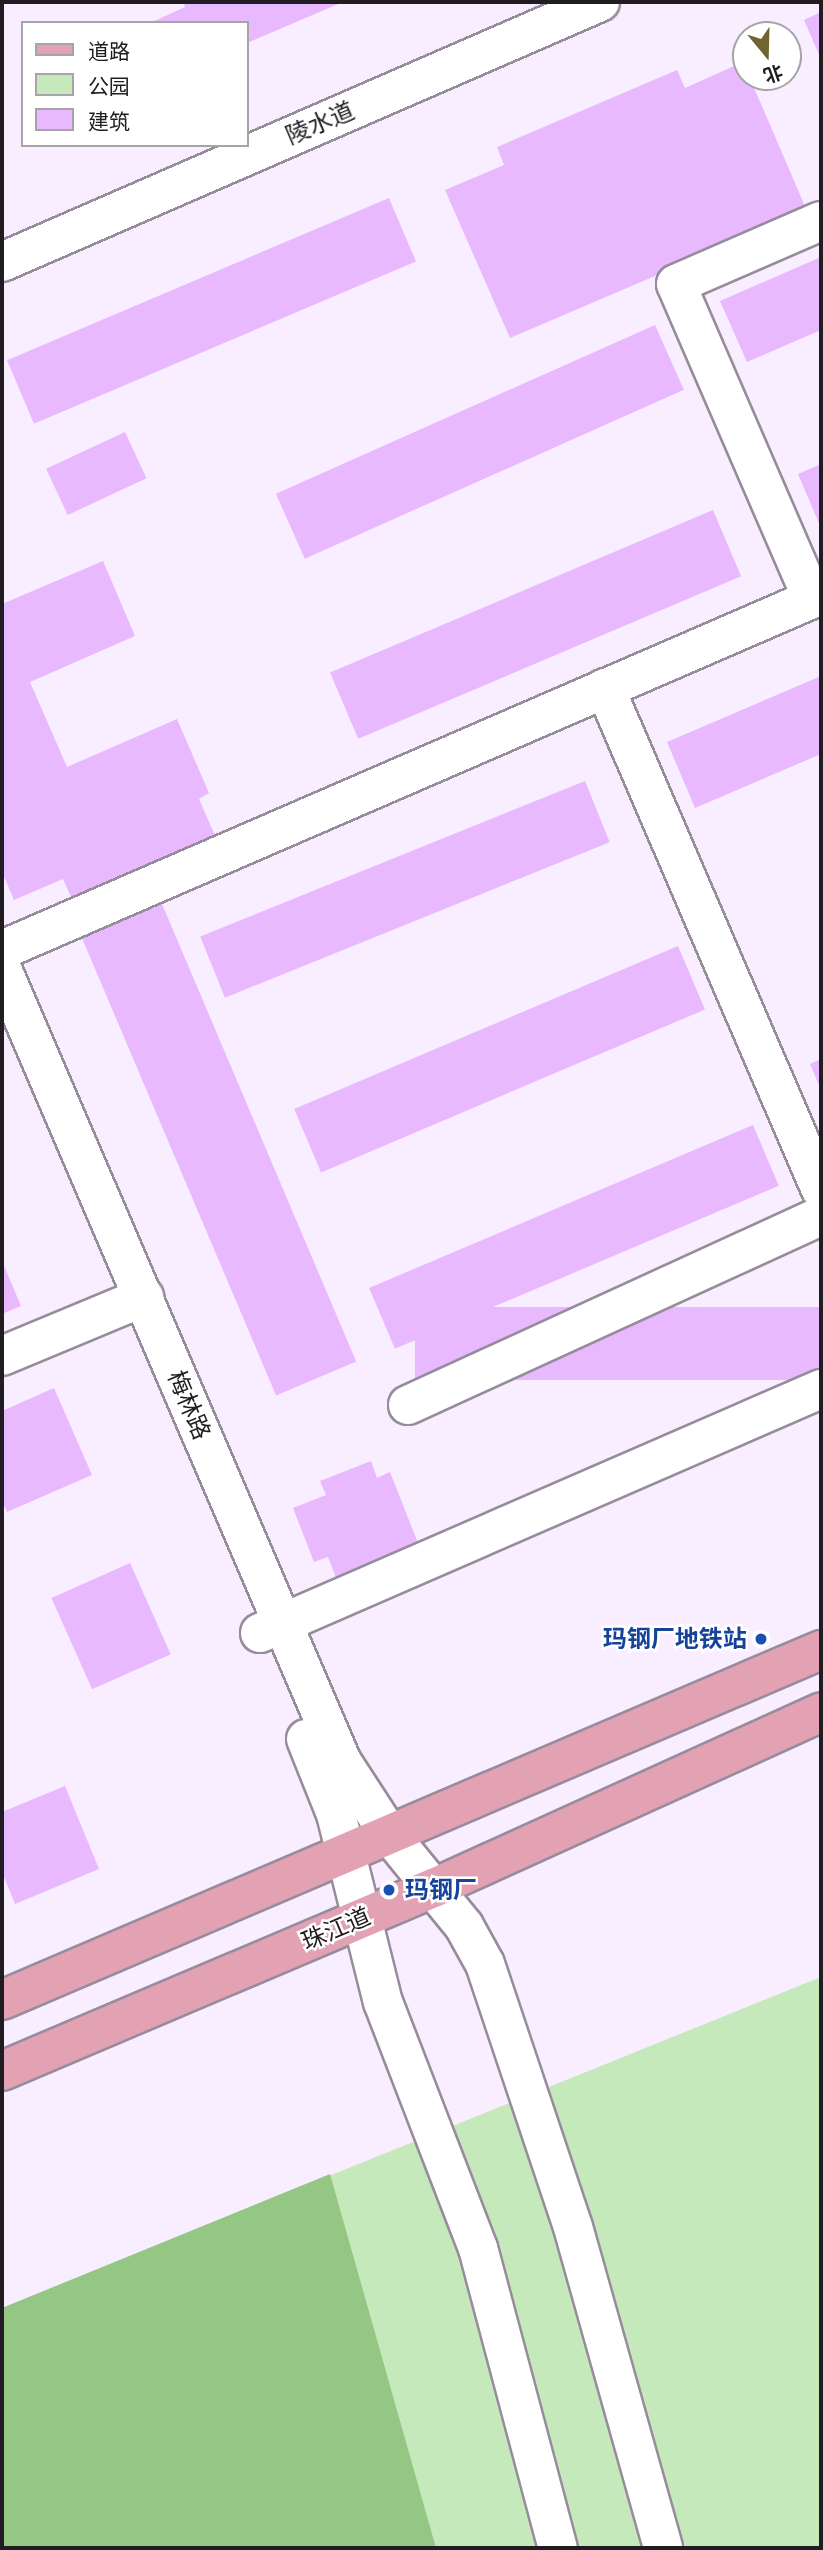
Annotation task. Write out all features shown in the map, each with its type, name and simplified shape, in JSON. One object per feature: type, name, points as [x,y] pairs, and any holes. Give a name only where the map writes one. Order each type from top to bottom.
[{"type":"main road","points":[[2,2000],[821,1650]]},
{"type":"main road","name":"珠江道","points":[[2,2071],[436,1886],[821,1712]]},
{"type":"street","name":"陵水道","points":[[248,129],[536,2]]},
{"type":"street","name":"陵水道","points":[[2,261],[600,2]]},
{"type":"street","points":[[2,237],[205,147]]},
{"type":"street","points":[[2,950],[817,597],[676,284],[821,221]]},
{"type":"street","points":[[605,688],[821,1190]]},
{"type":"street","name":"梅林路","points":[[2,969],[132,1301],[271,1628],[346,1852],[383,2002],[478,2248],[558,2548]]},
{"type":"street","name":"梅林路","points":[[2,1029],[132,1301]]},
{"type":"street","points":[[408,1405],[821,1216]]},
{"type":"street","points":[[2,1356],[132,1301]]},
{"type":"street","points":[[271,1628],[821,1389]]},
{"type":"street","name":"梅林路","points":[[271,1628],[342,1762],[389,1834],[436,1886],[485,1964],[513,2036],[573,2227],[663,2548]]},
{"type":"green space","points":[[821,1977],[821,2548],[2,2548],[2,2308]]},
{"type":"green space","points":[[330,2174],[436,2548],[2,2548],[2,2308]]},
{"type":"building","points":[[183,2],[343,2],[248,43],[248,21],[154,21],[185,7]]},
{"type":"building","points":[[821,12],[821,59],[804,20]]},
{"type":"building","points":[[732,67],[732,91],[755,91],[807,211],[510,338],[445,190],[504,165],[497,147],[677,70],[685,88]]},
{"type":"building","points":[[389,198],[416,262],[34,424],[7,360]]},
{"type":"building","points":[[821,257],[821,330],[747,362],[720,301]]},
{"type":"building","points":[[655,325],[684,390],[305,559],[276,494]]},
{"type":"building","points":[[125,432],[147,478],[68,515],[46,469]]},
{"type":"building","points":[[821,464],[821,528],[798,474]]},
{"type":"building","points":[[713,510],[741,576],[358,739],[330,673]]},
{"type":"building","points":[[103,561],[135,636],[30,682],[67,767],[177,719],[209,793],[199,799],[220,847],[76,908],[63,879],[14,900],[2,872],[2,604]]},
{"type":"building","points":[[821,676],[821,754],[695,808],[667,742]]},
{"type":"building","points":[[585,781],[610,842],[225,998],[200,936]]},
{"type":"building","points":[[162,904],[356,1361],[276,1395],[82,938]]},
{"type":"building","points":[[678,946],[705,1010],[321,1172],[294,1109]]},
{"type":"building","points":[[821,1059],[821,1090],[810,1064]]},
{"type":"building","points":[[753,1125],[779,1186],[395,1349],[369,1288]]},
{"type":"building","points":[[2,1261],[21,1306],[2,1314]]},
{"type":"building","points":[[415,1307],[821,1307],[821,1380],[415,1380]]},
{"type":"building","points":[[54,1388],[92,1475],[7,1512],[2,1501],[2,1411]]},
{"type":"building","points":[[371,1461],[377,1478],[390,1472],[418,1543],[386,1555],[391,1567],[340,1588],[328,1557],[314,1562],[293,1508],[326,1495],[320,1481]]},
{"type":"building","points":[[130,1563],[171,1654],[92,1689],[51,1598]]},
{"type":"building","points":[[65,1786],[99,1869],[15,1904],[2,1872],[2,1812]]},
{"type":"place","name":"玛钢厂地铁站","points":[[761,1639]]},
{"type":"place","name":"玛钢厂","points":[[389,1890]]}]
